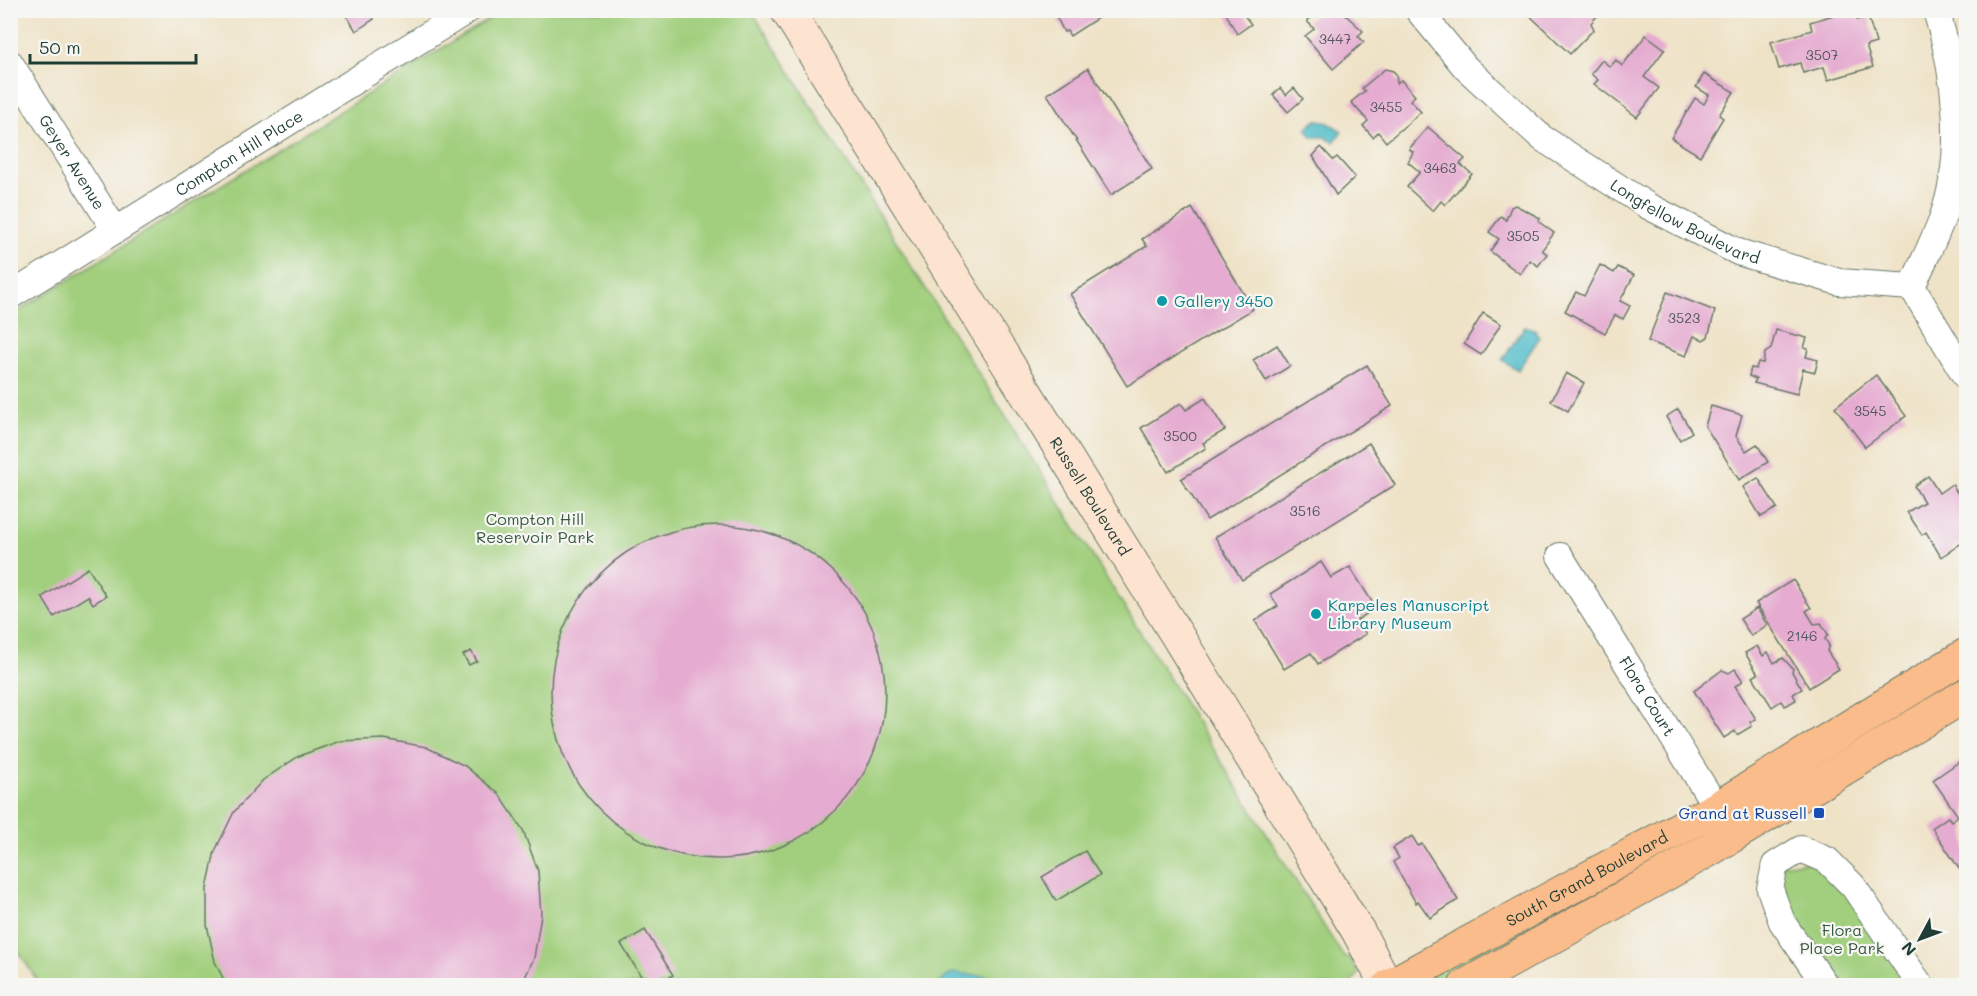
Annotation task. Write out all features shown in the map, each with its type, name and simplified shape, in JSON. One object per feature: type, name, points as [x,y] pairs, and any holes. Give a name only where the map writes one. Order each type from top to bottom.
[{"type":"main road","name":"Russell Boulevard","points":[[787,10],[1169,622],[1358,931],[1388,986]]},
{"type":"main road","name":"South Grand Boulevard","points":[[1465,986],[1725,822],[1966,654]]},
{"type":"main road","name":"South Grand Boulevard","points":[[1388,986],[1725,822],[1966,695]]},
{"type":"street","name":"Compton Hill Place","points":[[10,296],[468,10]]},
{"type":"street","name":"Longfellow Boulevard","points":[[1418,10],[1466,68],[1542,138],[1648,206],[1738,252],[1839,282],[1912,286]]},
{"type":"street","points":[[1936,10],[1944,37],[1956,105],[1954,162],[1942,217],[1912,286],[1966,377]]},
{"type":"street","name":"Geyer Avenue","points":[[10,63],[115,230]]},
{"type":"street","name":"Flora Court","points":[[1560,556],[1725,822]]},
{"type":"street","points":[[1826,986],[1782,922],[1770,889],[1775,865],[1801,849],[1827,860],[1853,886],[1922,986]]},
{"type":"green space","name":"Compton Hill Reservoir Park","points":[[502,11],[752,11],[1344,958],[1350,957],[1358,974],[1349,986],[40,985],[10,938],[10,316]]},
{"type":"green space","name":"Flora Place Park","points":[[1827,860],[1921,985],[1826,985],[1782,922],[1775,865]]},
{"type":"green space","points":[[1604,882],[1609,890],[1437,985],[1431,974]]},
{"type":"water","points":[[1317,120],[1325,121],[1342,131],[1334,142],[1324,137],[1312,137],[1306,128]]},
{"type":"water","points":[[1525,326],[1536,330],[1535,333],[1540,337],[1518,370],[1502,360]]},
{"type":"water","points":[[954,973],[1011,979],[1030,985],[938,985]]},
{"type":"building","points":[[343,10],[369,10],[374,19],[356,31]]},
{"type":"building","points":[[1053,10],[1106,10],[1107,12],[1070,36],[1067,31],[1064,32]]},
{"type":"building","points":[[1224,10],[1240,10],[1251,24],[1237,34]]},
{"type":"building","points":[[1320,10],[1334,10],[1336,14],[1340,10],[1363,31],[1358,36],[1364,42],[1333,69],[1305,36],[1314,29],[1307,21]]},
{"type":"building","points":[[1524,10],[1594,10],[1598,15],[1591,23],[1594,29],[1570,54]]},
{"type":"building","points":[[1844,12],[1845,15],[1855,13],[1857,20],[1868,16],[1876,43],[1866,46],[1873,67],[1828,80],[1824,67],[1803,73],[1800,63],[1779,69],[1771,42],[1812,30],[1810,22]]},
{"type":"building","points":[[1646,35],[1665,49],[1644,77],[1659,88],[1637,117],[1594,84],[1598,80],[1591,74],[1602,60],[1610,67],[1616,60],[1622,66]]},
{"type":"building","points":[[1088,68],[1152,169],[1111,195],[1047,94]]},
{"type":"building","points":[[1385,69],[1393,71],[1396,74],[1397,83],[1401,80],[1415,96],[1410,100],[1421,112],[1386,142],[1378,132],[1373,137],[1363,126],[1368,121],[1351,102],[1365,91],[1362,88]]},
{"type":"building","points":[[1704,74],[1734,92],[1719,115],[1723,118],[1700,156],[1671,138],[1695,98],[1704,104],[1709,95],[1696,87]]},
{"type":"building","points":[[1280,88],[1286,95],[1294,88],[1303,99],[1288,112],[1273,95]]},
{"type":"building","points":[[1428,127],[1465,159],[1460,164],[1472,174],[1445,205],[1441,201],[1433,211],[1407,187],[1420,172],[1408,162],[1413,152],[1409,149]]},
{"type":"building","points":[[1321,147],[1333,160],[1337,157],[1355,177],[1336,195],[1313,156]]},
{"type":"building","points":[[1515,205],[1540,218],[1539,222],[1554,233],[1542,250],[1547,254],[1538,266],[1530,260],[1520,274],[1490,251],[1499,239],[1489,232],[1501,216],[1506,220],[1511,207]]},
{"type":"building","name":"Gallery 3450","points":[[1192,208],[1253,309],[1127,386],[1070,294],[1147,246],[1142,239]]},
{"type":"building","points":[[1600,265],[1614,273],[1618,267],[1634,275],[1620,301],[1630,306],[1623,319],[1615,315],[1605,333],[1565,311],[1576,292],[1584,296]]},
{"type":"building","points":[[1667,292],[1715,311],[1708,337],[1703,340],[1694,336],[1686,356],[1648,341]]},
{"type":"building","points":[[1483,313],[1501,324],[1481,355],[1464,344]]},
{"type":"building","points":[[1776,330],[1807,338],[1804,348],[1808,349],[1806,357],[1818,360],[1815,372],[1803,369],[1797,394],[1754,383],[1756,379],[1749,376],[1751,368],[1756,369],[1758,362],[1763,363],[1765,353],[1771,349]]},
{"type":"building","points":[[1277,345],[1290,366],[1266,381],[1253,360]]},
{"type":"building","points":[[1367,365],[1392,406],[1207,520],[1181,479]]},
{"type":"building","points":[[1566,373],[1584,383],[1568,411],[1551,401]]},
{"type":"building","points":[[1876,375],[1906,416],[1865,447],[1835,407]]},
{"type":"building","points":[[1205,398],[1225,430],[1203,443],[1206,448],[1168,472],[1141,428],[1181,403],[1186,410]]},
{"type":"building","points":[[1711,406],[1742,415],[1736,436],[1746,451],[1757,444],[1768,462],[1739,480],[1705,426]]},
{"type":"building","points":[[1678,409],[1692,432],[1680,440],[1666,417]]},
{"type":"building","points":[[1369,443],[1395,485],[1242,580],[1215,537]]},
{"type":"building","points":[[1928,476],[1939,493],[1952,484],[1966,507],[1966,540],[1941,557],[1926,532],[1922,535],[1907,512],[1924,502],[1914,486]]},
{"type":"building","points":[[1758,478],[1777,508],[1761,517],[1743,487]]},
{"type":"building","points":[[718,525],[751,528],[782,538],[811,553],[836,574],[857,599],[872,628],[882,659],[885,692],[882,725],[872,756],[857,785],[836,810],[811,831],[782,846],[751,856],[718,859],[685,856],[654,846],[625,831],[600,810],[579,785],[564,756],[554,725],[551,692],[554,659],[564,628],[579,599],[600,574],[625,553],[654,538],[685,528]]},
{"type":"building","name":"Karpeles Manuscript Library Museum","points":[[1321,562],[1331,578],[1350,567],[1376,608],[1357,620],[1366,634],[1318,664],[1311,653],[1284,669],[1255,621],[1278,606],[1270,594]]},
{"type":"building","points":[[88,568],[106,596],[93,604],[88,596],[54,617],[42,597]]},
{"type":"building","points":[[1793,580],[1811,608],[1806,611],[1814,624],[1821,623],[1828,634],[1825,639],[1829,645],[1827,651],[1839,669],[1809,688],[1756,603]]},
{"type":"building","points":[[1757,608],[1767,625],[1751,636],[1740,619]]},
{"type":"building","points":[[1757,646],[1763,656],[1768,652],[1774,663],[1783,658],[1793,669],[1792,672],[1802,689],[1793,694],[1796,700],[1785,706],[1781,701],[1772,707],[1753,677],[1758,674],[1745,653]]},
{"type":"building","points":[[471,651],[477,661],[469,665],[463,655]]},
{"type":"building","points":[[1735,669],[1743,681],[1735,686],[1756,719],[1750,722],[1752,726],[1737,735],[1735,731],[1724,738],[1694,691],[1722,670],[1729,673]]},
{"type":"building","points":[[384,739],[426,747],[465,766],[499,794],[523,830],[538,871],[541,915],[534,958],[521,986],[227,986],[215,962],[207,925],[207,888],[215,851],[234,812],[263,780],[299,756],[340,741]]},
{"type":"building","points":[[1963,759],[1966,764],[1966,879],[1932,828],[1948,817],[1951,821],[1958,816],[1933,780]]},
{"type":"building","points":[[1412,836],[1418,846],[1422,844],[1458,900],[1430,918],[1418,901],[1416,903],[1393,862],[1399,858],[1393,848]]},
{"type":"building","points":[[1085,851],[1100,875],[1056,901],[1042,877]]},
{"type":"building","points":[[645,930],[673,975],[655,986],[647,986],[621,944]]},
{"type":"place","name":"Gallery 3450","points":[[1162,301]]},
{"type":"place","name":"Karpeles Manuscript Library Museum","points":[[1316,614]]},
{"type":"place","name":"Grand at Russell","points":[[1819,813]]}]
